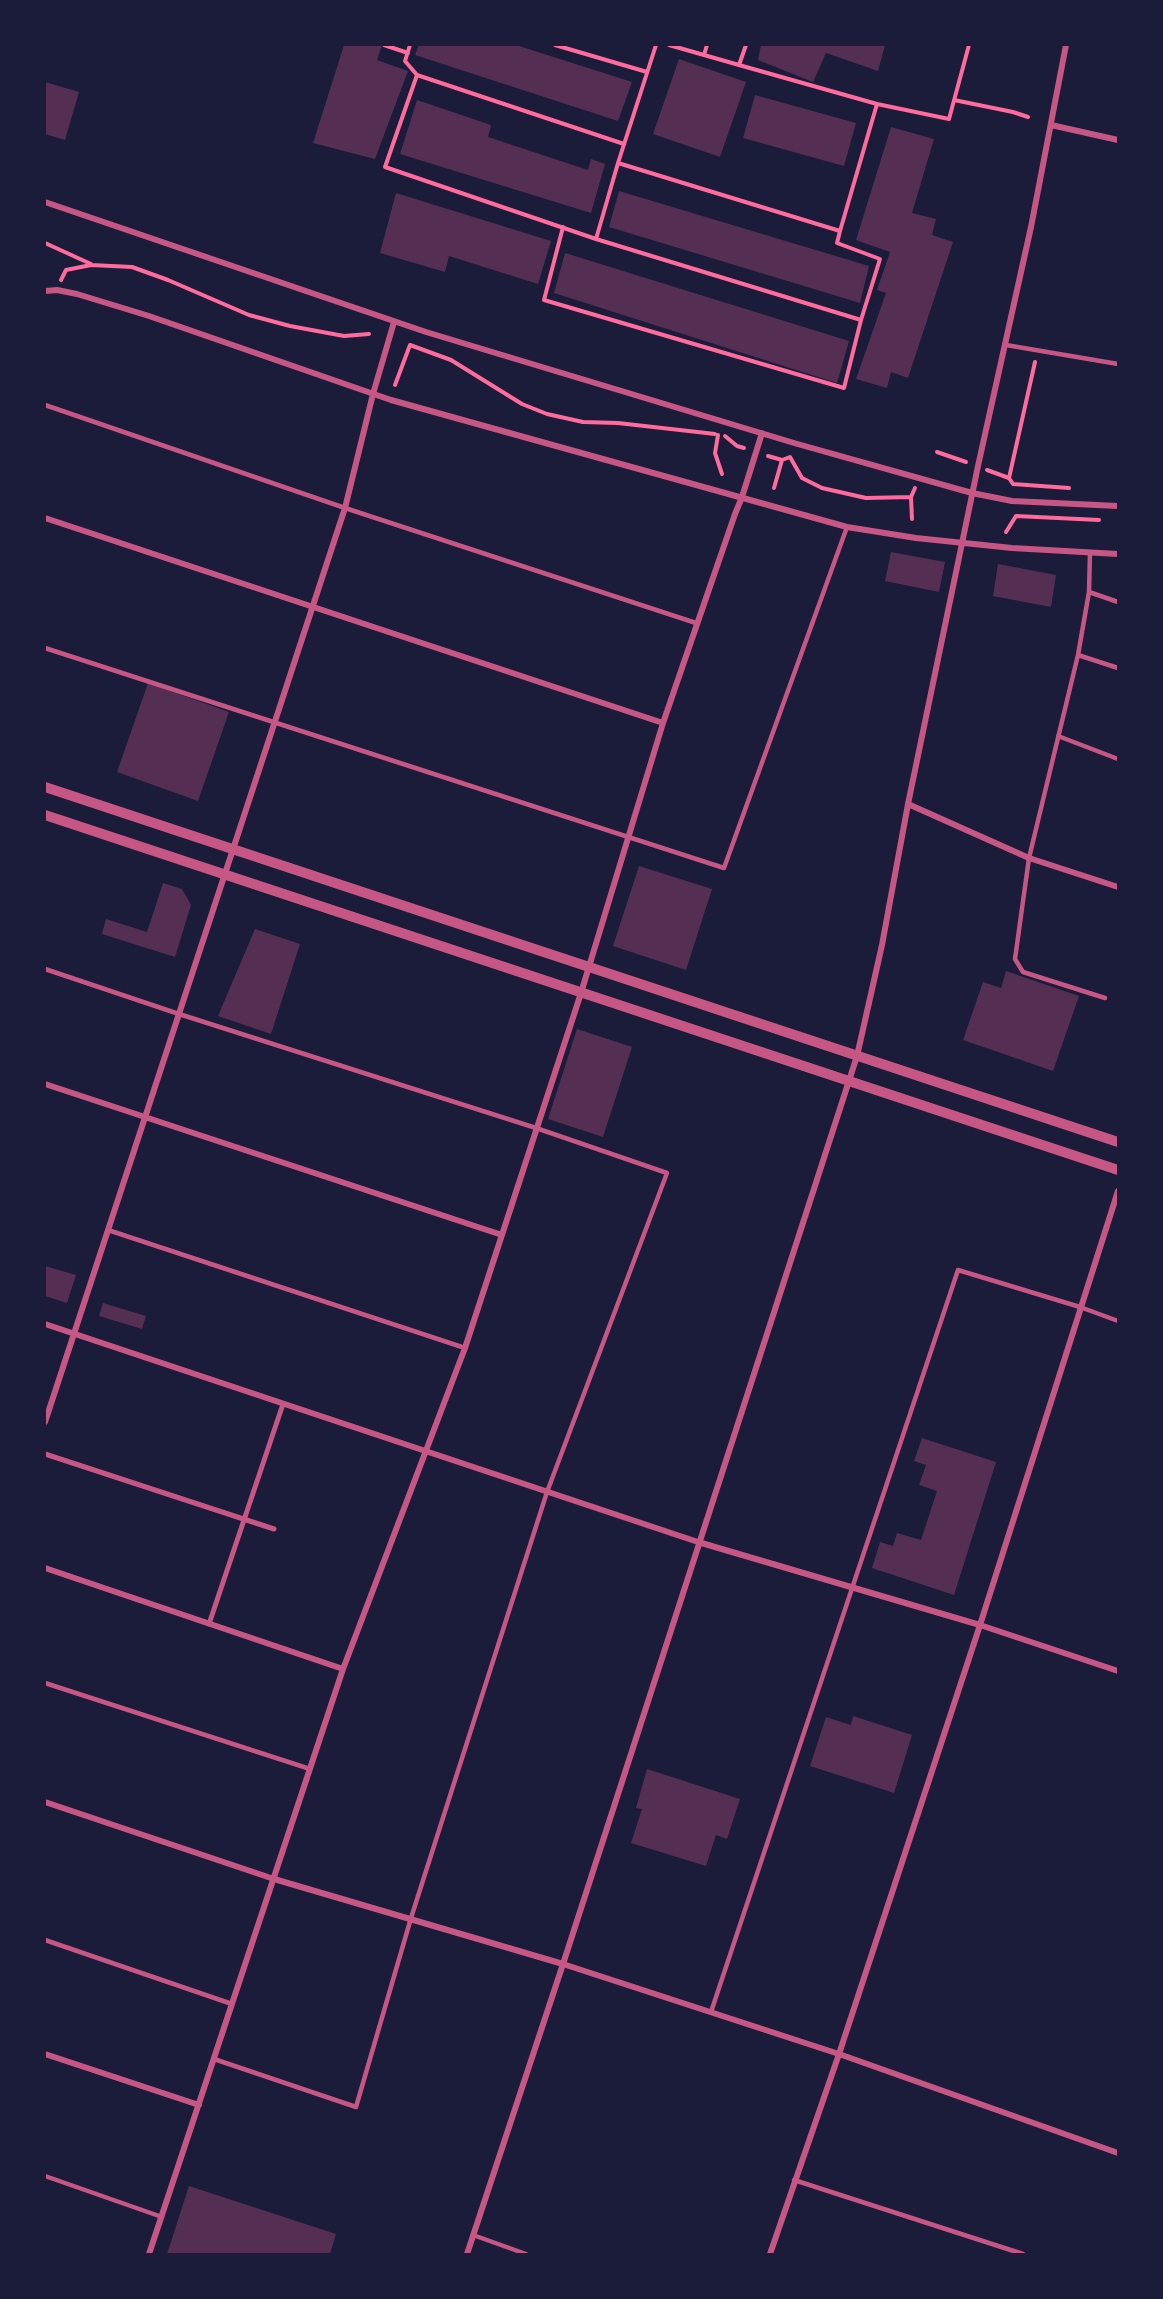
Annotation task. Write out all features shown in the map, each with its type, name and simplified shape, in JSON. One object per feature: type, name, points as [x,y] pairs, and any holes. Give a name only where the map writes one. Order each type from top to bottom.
[{"type":"street","points":[[467,2254],[857,1056],[882,945],[908,804],[972,493],[1006,345],[1066,45]]},
{"type":"street","points":[[1051,125],[1118,140]]},
{"type":"street","points":[[45,202],[394,322],[762,433],[972,493],[1012,501],[1118,506]]},
{"type":"street","points":[[45,291],[57,290],[77,294],[149,316],[373,394],[847,527],[1012,549],[1118,554]]},
{"type":"street","points":[[45,1422],[345,508],[373,394],[394,322]]},
{"type":"street","points":[[149,2254],[343,1669],[465,1348],[581,993],[663,723],[762,433]]},
{"type":"street","points":[[45,518],[663,723]]},
{"type":"street","points":[[45,787],[1118,1142]]},
{"type":"street","points":[[908,804],[1029,858],[1118,887]]},
{"type":"street","points":[[45,815],[1118,1170]]},
{"type":"street","points":[[45,1084],[502,1235]]},
{"type":"street","points":[[770,2254],[980,1625],[1118,1191]]},
{"type":"street","points":[[45,1324],[698,1542],[980,1625],[1118,1671]]},
{"type":"street","points":[[208,1624],[283,1404]]},
{"type":"street","points":[[45,1454],[274,1528]]},
{"type":"street","points":[[45,1568],[343,1669]]},
{"type":"street","points":[[45,1802],[274,1879],[563,1964],[711,2012],[838,2054],[1118,2153]]},
{"type":"street","points":[[45,2054],[199,2105]]},
{"type":"lane","points":[[1006,345],[1118,364]]},
{"type":"lane","points":[[45,405],[345,508],[696,623]]},
{"type":"lane","points":[[45,648],[724,868],[847,527]]},
{"type":"lane","points":[[1090,553],[1089,591],[1078,655],[1029,858],[1015,959],[1023,972],[1105,998]]},
{"type":"lane","points":[[1089,591],[1118,602]]},
{"type":"lane","points":[[1078,655],[1118,668]]},
{"type":"lane","points":[[1058,736],[1118,759]]},
{"type":"lane","points":[[45,969],[536,1128],[667,1173],[547,1492],[411,1918],[356,2107],[214,2059]]},
{"type":"lane","points":[[108,1230],[465,1348]]},
{"type":"lane","points":[[711,2012],[958,1270],[1080,1306],[1118,1321]]},
{"type":"lane","points":[[45,1683],[310,1769]]},
{"type":"lane","points":[[45,1940],[232,2004]]},
{"type":"lane","points":[[45,2176],[162,2217]]},
{"type":"lane","points":[[794,2180],[1023,2254]]},
{"type":"lane","points":[[473,2235],[526,2254]]},
{"type":"path","points":[[384,45],[408,52]]},
{"type":"path","points":[[410,45],[405,61],[417,75],[624,144]]},
{"type":"path","points":[[555,45],[647,72]]},
{"type":"path","points":[[596,238],[656,45]]},
{"type":"path","points":[[669,45],[878,104],[948,119],[969,45]]},
{"type":"path","points":[[704,55],[707,45]]},
{"type":"path","points":[[739,65],[746,45]]},
{"type":"path","points":[[417,75],[385,167],[596,238],[861,320]]},
{"type":"path","points":[[954,100],[1029,117]]},
{"type":"path","points":[[563,227],[544,300],[844,388],[861,320],[880,259],[837,243],[878,104]]},
{"type":"path","points":[[618,163],[840,231]]},
{"type":"path","points":[[45,243],[91,265]]},
{"type":"path","points":[[57,290],[66,270],[91,265],[132,267],[249,315],[290,326],[344,336],[369,334]]},
{"type":"path","points":[[395,385],[410,345],[450,360],[522,404],[556,417],[583,422],[618,423],[725,436],[736,446]]},
{"type":"path","points":[[1035,362],[1009,478],[1013,484],[1074,489]]},
{"type":"path","points":[[718,435],[715,453],[722,474]]},
{"type":"path","points":[[774,488],[782,460],[790,457],[802,478],[822,488],[866,498],[911,497]]},
{"type":"path","points":[[912,519],[911,497],[915,488]]},
{"type":"path","points":[[1006,532],[1016,516],[1107,520]]},
{"type":"building","points":[[344,45],[382,45],[377,60],[408,71],[375,159],[313,143]]},
{"type":"building","points":[[419,45],[516,45],[632,82],[618,121],[415,55]]},
{"type":"building","points":[[761,45],[885,45],[878,71],[826,53],[813,82],[758,60]]},
{"type":"building","points":[[679,59],[746,82],[720,157],[653,134]]},
{"type":"building","points":[[45,82],[79,92],[65,140],[45,134]]},
{"type":"building","points":[[755,95],[856,123],[844,166],[743,138]]},
{"type":"building","points":[[417,100],[491,125],[488,137],[588,170],[591,159],[605,164],[591,213],[400,154]]},
{"type":"building","points":[[891,127],[934,139],[912,213],[936,219],[932,235],[953,242],[908,378],[891,372],[887,388],[856,379],[886,293],[877,290],[890,252],[856,240]]},
{"type":"building","points":[[619,191],[869,266],[860,303],[609,227]]},
{"type":"building","points":[[396,193],[551,241],[538,284],[449,256],[445,272],[380,253]]},
{"type":"building","points":[[565,253],[849,341],[837,383],[554,293]]},
{"type":"building","points":[[891,552],[945,562],[939,592],[885,581]]},
{"type":"building","points":[[998,564],[1056,575],[1051,607],[993,596]]},
{"type":"building","points":[[148,683],[229,712],[198,801],[117,772]]},
{"type":"building","points":[[639,866],[712,889],[686,970],[613,946]]},
{"type":"building","points":[[163,883],[182,889],[191,905],[175,957],[102,934],[106,919],[147,932]]},
{"type":"building","points":[[255,929],[300,944],[271,1034],[218,1016]]},
{"type":"building","points":[[1006,971],[1079,996],[1053,1071],[963,1040],[983,982],[1001,988]]},
{"type":"building","points":[[577,1029],[632,1047],[603,1137],[548,1119]]},
{"type":"building","points":[[45,1266],[76,1275],[67,1303],[45,1296]]},
{"type":"building","points":[[103,1303],[146,1316],[142,1329],[99,1316]]},
{"type":"building","points":[[922,1438],[996,1462],[954,1595],[872,1568],[880,1542],[893,1546],[897,1533],[921,1540],[937,1491],[919,1485],[926,1465],[914,1461]]},
{"type":"building","points":[[853,1716],[912,1735],[894,1793],[810,1766],[826,1717],[851,1725]]},
{"type":"building","points":[[647,1769],[740,1799],[727,1839],[716,1835],[706,1866],[631,1843],[642,1809],[636,1808]]},
{"type":"building","points":[[189,2186],[336,2234],[330,2254],[167,2254]]}]
